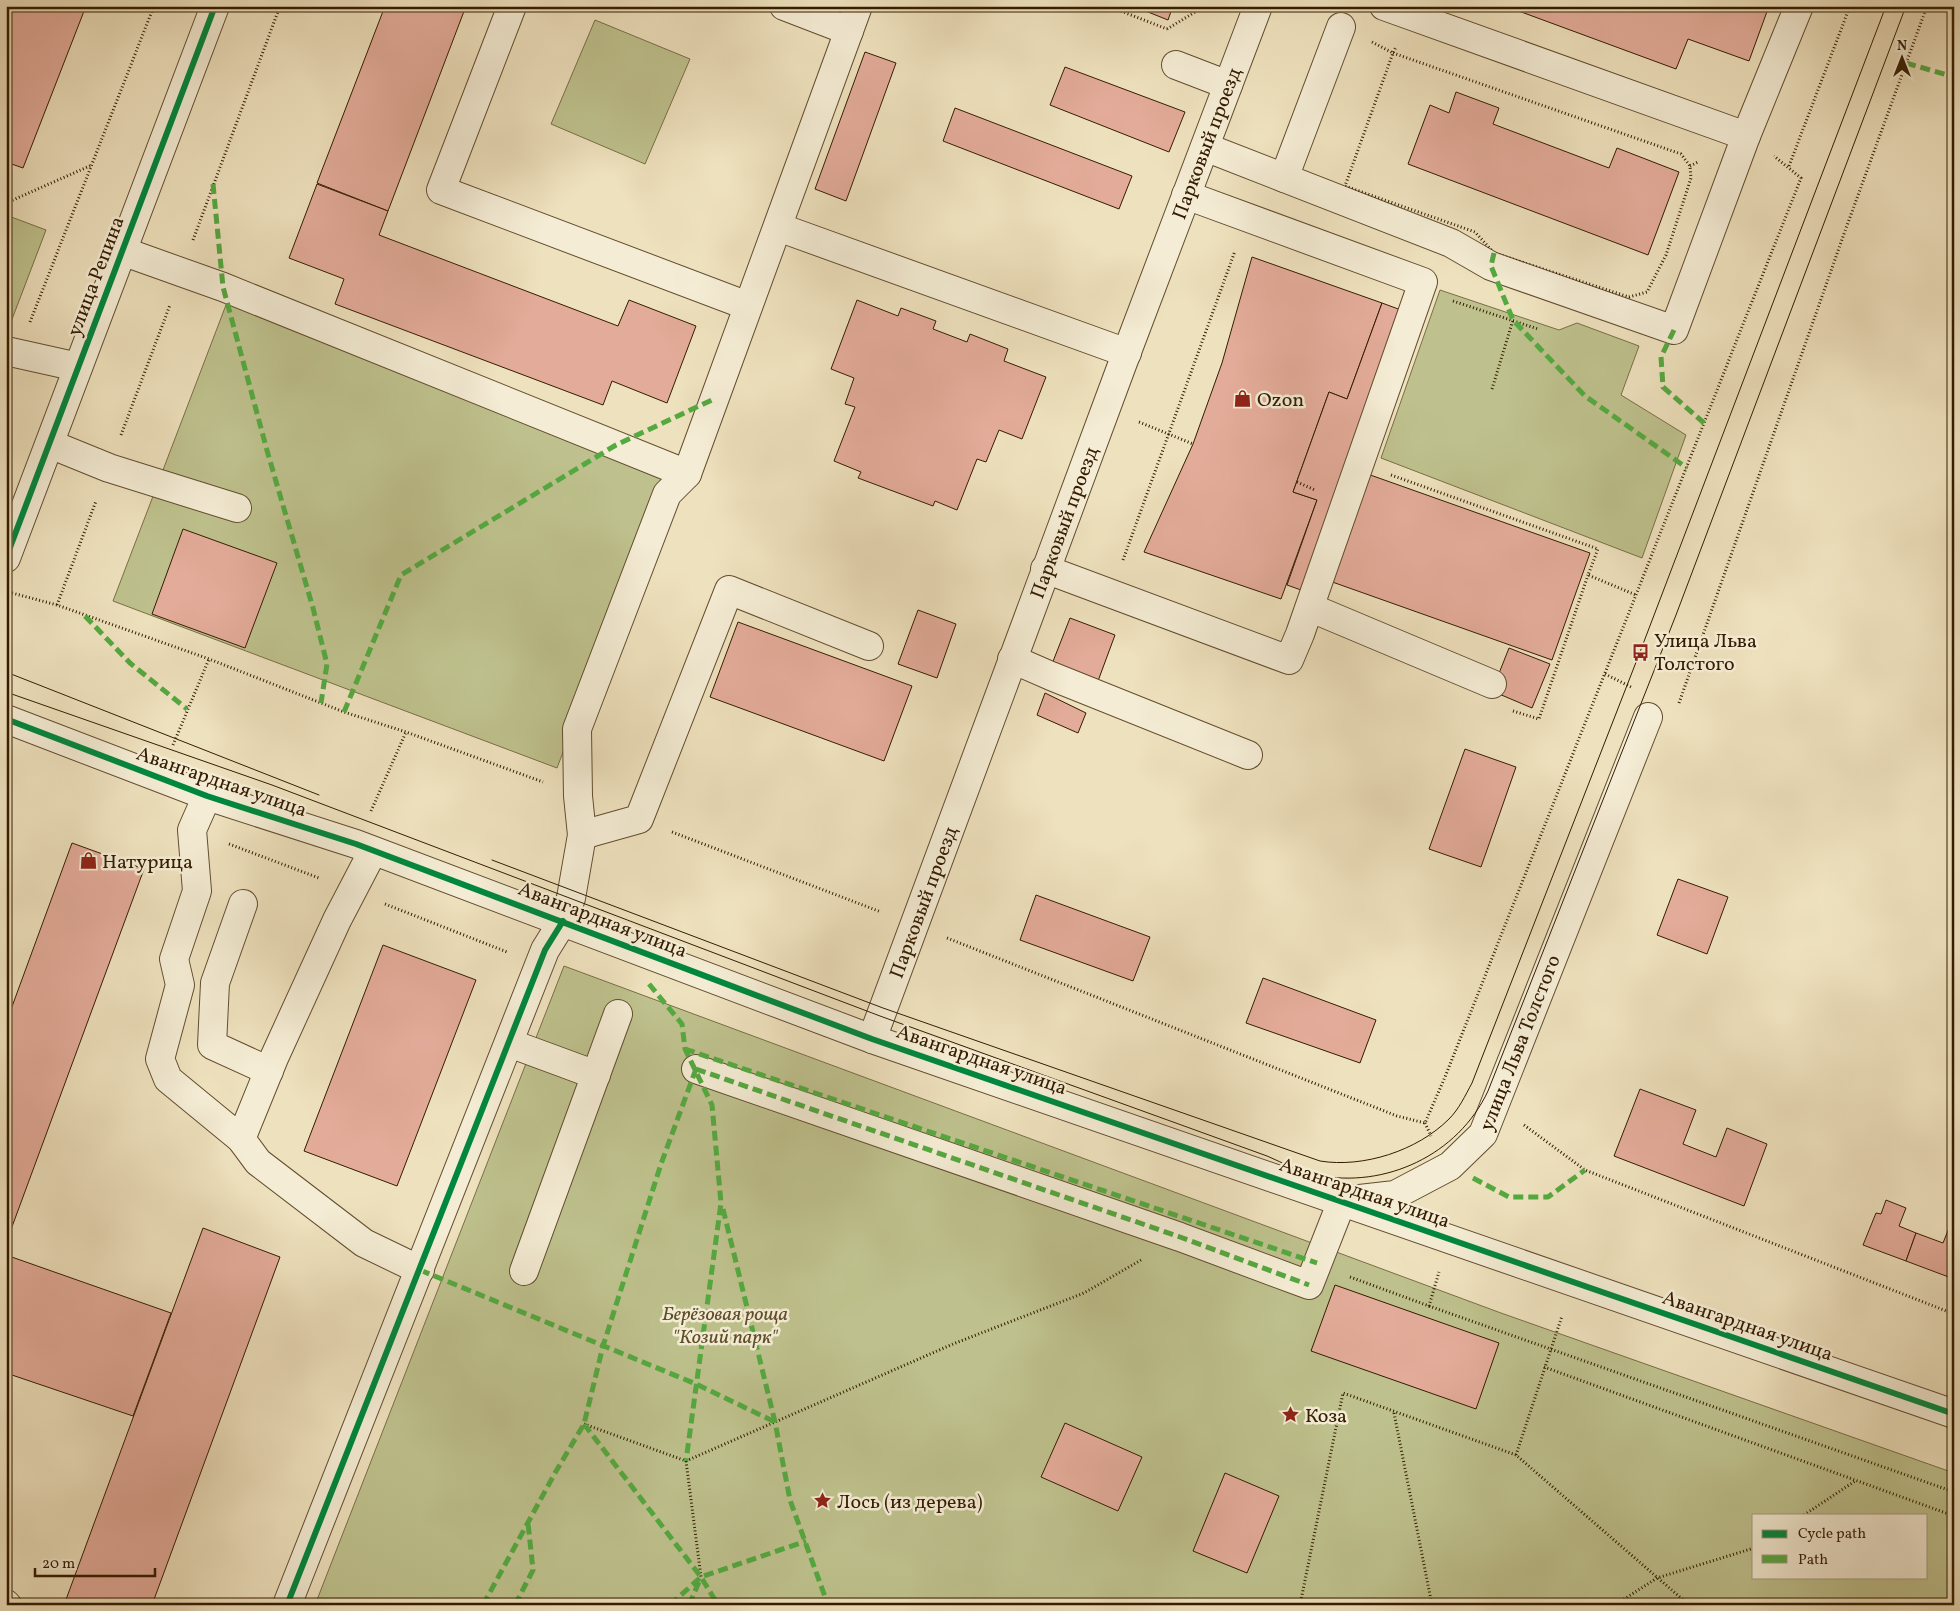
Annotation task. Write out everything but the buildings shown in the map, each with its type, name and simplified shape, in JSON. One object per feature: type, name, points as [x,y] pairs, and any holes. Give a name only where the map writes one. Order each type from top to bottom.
[{"type":"street","name":"улица Репина","points":[[6,558],[215,6]]},
{"type":"street","points":[[512,6],[441,190],[748,306]]},
{"type":"street","points":[[287,1605],[545,950],[563,921],[571,898],[582,835],[578,796],[577,729],[667,494],[687,474],[854,18],[784,6]]},
{"type":"street","name":"Парковый проезд","points":[[872,1039],[1012,659],[1258,6]]},
{"type":"street","points":[[1384,6],[1746,136]]},
{"type":"street","points":[[1205,147],[1451,243],[1491,266],[1674,330],[1746,136],[1799,6]]},
{"type":"street","points":[[1284,178],[1341,26]]},
{"type":"street","points":[[1176,65],[1228,85]]},
{"type":"street","points":[[1046,569],[1289,660],[1310,606],[1423,282],[1186,195]]},
{"type":"street","points":[[778,227],[1127,353]]},
{"type":"street","points":[[122,251],[233,290],[687,474]]},
{"type":"street","points":[[11,352],[78,367]]},
{"type":"street","points":[[50,444],[109,468],[237,508]]},
{"type":"street","points":[[582,835],[639,819],[729,590],[870,646]]},
{"type":"street","points":[[1316,610],[1492,684]]},
{"type":"street","points":[[1012,659],[1248,755]]},
{"type":"street","name":"улица Льва Толстого","points":[[1342,1201],[1395,1194],[1450,1166],[1483,1134],[1648,717]]},
{"type":"street","name":"Авангардная улица","points":[[7,720],[206,796],[365,848],[563,921],[872,1039],[1954,1414]]},
{"type":"street","points":[[206,796],[192,830],[197,891],[174,959],[180,985],[160,1059],[168,1079],[241,1139],[258,1162],[364,1243],[420,1270]]},
{"type":"street","points":[[241,1139],[268,1071],[351,891],[365,848]]},
{"type":"street","points":[[243,904],[215,983],[212,1045],[268,1071]]},
{"type":"street","points":[[524,1271],[618,1014]]},
{"type":"street","points":[[509,1043],[596,1075]]},
{"type":"street","points":[[696,1069],[1180,1237],[1310,1285],[1327,1236],[1342,1201]]},
{"type":"path","points":[[11,352],[92,165],[154,6]]},
{"type":"path","points":[[1108,6],[1167,29],[1205,6]]},
{"type":"path","points":[[639,819],[1388,1112],[1425,1123],[1445,1077],[1801,178],[1789,166],[1850,6]]},
{"type":"path","points":[[1677,709],[1845,231],[1927,6]]},
{"type":"path","points":[[1393,53],[1681,154],[1690,166],[1691,178],[1682,209],[1666,255],[1647,292],[1629,297],[1494,253],[1475,232],[1345,186],[1393,53]]},
{"type":"path","points":[[6,202],[92,165]]},
{"type":"path","points":[[1121,564],[1235,250]]},
{"type":"path","points":[[1452,300],[1538,329]]},
{"type":"path","points":[[1492,389],[1513,320]]},
{"type":"path","points":[[1136,421],[1193,444]]},
{"type":"path","points":[[1359,463],[1598,549],[1539,719],[1486,701],[1492,684]]},
{"type":"path","points":[[1588,575],[1636,596]]},
{"type":"path","points":[[6,592],[57,606],[209,659],[344,712],[406,732],[578,796]]},
{"type":"path","points":[[171,749],[209,659]]},
{"type":"path","points":[[365,848],[406,732]]},
{"type":"path","points":[[351,891],[510,953],[545,950]]},
{"type":"path","points":[[1520,1122],[1585,1170],[1954,1314]]},
{"type":"path","points":[[584,1424],[686,1461],[953,1344],[1084,1293],[1180,1237]]},
{"type":"path","points":[[1429,1306],[1954,1492]]},
{"type":"path","points":[[1516,1455],[1562,1316]]},
{"type":"path","points":[[1544,1367],[1954,1516]]},
{"type":"path","points":[[1300,1605],[1343,1393],[1516,1455],[1689,1605]]},
{"type":"path","points":[[1394,1412],[1432,1605]]},
{"type":"path","points":[[686,1461],[701,1577]]},
{"type":"path","points":[[1805,1514],[1855,1480]]},
{"type":"path","points":[[1616,1605],[1657,1578],[1752,1549]]},
{"type":"green space","points":[[595,20],[690,59],[645,164],[551,124]]},
{"type":"green space","points":[[6,215],[46,230],[6,335]]},
{"type":"green space","points":[[234,284],[676,456],[557,768],[113,601]]},
{"type":"green space","points":[[1440,290],[1559,330],[1577,323],[1639,346],[1621,395],[1686,435],[1642,558],[1381,458]]},
{"type":"green space","name":"Берёзовая роща \"Козий парк\"","points":[[564,966],[1501,1313],[1954,1473],[1954,1605],[315,1605]]},
{"type":"tram line","points":[[492,860],[883,1008],[1320,1161],[1337,1163],[1371,1159],[1389,1155],[1421,1140],[1453,1115],[1472,1083],[1640,652],[1886,6]]},
{"type":"tram line","points":[[6,692],[272,785],[880,1016],[1267,1156],[1304,1172],[1343,1178],[1368,1177],[1393,1171],[1417,1162],[1439,1149],[1458,1133],[1475,1114],[1488,1091],[1676,615],[1906,6]]},
{"type":"tram line","points":[[6,672],[319,795]]},
{"type":"marked path","points":[[1906,63],[1954,77]]},
{"type":"marked path","points":[[213,184],[223,287],[327,664],[321,703]]},
{"type":"marked path","points":[[1494,253],[1491,266],[1513,320],[1585,396],[1687,468]]},
{"type":"marked path","points":[[1674,330],[1661,357],[1663,387],[1704,423]]},
{"type":"marked path","points":[[344,712],[401,575],[616,445],[714,399]]},
{"type":"marked path","points":[[85,616],[130,663],[187,709]]},
{"type":"marked path","points":[[649,984],[682,1024],[685,1049],[712,1105],[721,1203],[686,1461]]},
{"type":"marked path","points":[[685,1049],[1317,1263]]},
{"type":"marked path","points":[[696,1069],[1180,1237],[1309,1285]]},
{"type":"marked path","points":[[483,1605],[584,1424],[603,1346],[661,1164],[696,1069]]},
{"type":"marked path","points":[[1473,1178],[1509,1197],[1548,1197],[1585,1170]]},
{"type":"marked path","points":[[723,1209],[775,1422],[790,1500],[828,1605]]},
{"type":"marked path","points":[[420,1270],[696,1384],[775,1422]]},
{"type":"marked path","points":[[584,1424],[701,1577],[718,1605]]},
{"type":"marked path","points":[[515,1605],[533,1570],[528,1523]]},
{"type":"marked path","points":[[670,1605],[701,1577],[806,1541]]},
{"type":"marked path","points":[[689,1605],[699,1582]]},
{"type":"cycle path","points":[[6,558],[215,6]]},
{"type":"cycle path","points":[[6,719],[207,796],[356,844],[872,1039],[1954,1414]]},
{"type":"cycle path","points":[[287,1605],[545,950],[563,921]]},
{"type":"place","name":"Ozon","points":[[1243,399]]},
{"type":"place","name":"Улица Льва Толстого","points":[[1640,652]]},
{"type":"place","name":"Натурица","points":[[88,861]]},
{"type":"place","name":"Коза","points":[[1291,1415]]},
{"type":"place","name":"Лось (из дерева)","points":[[823,1501]]}]
